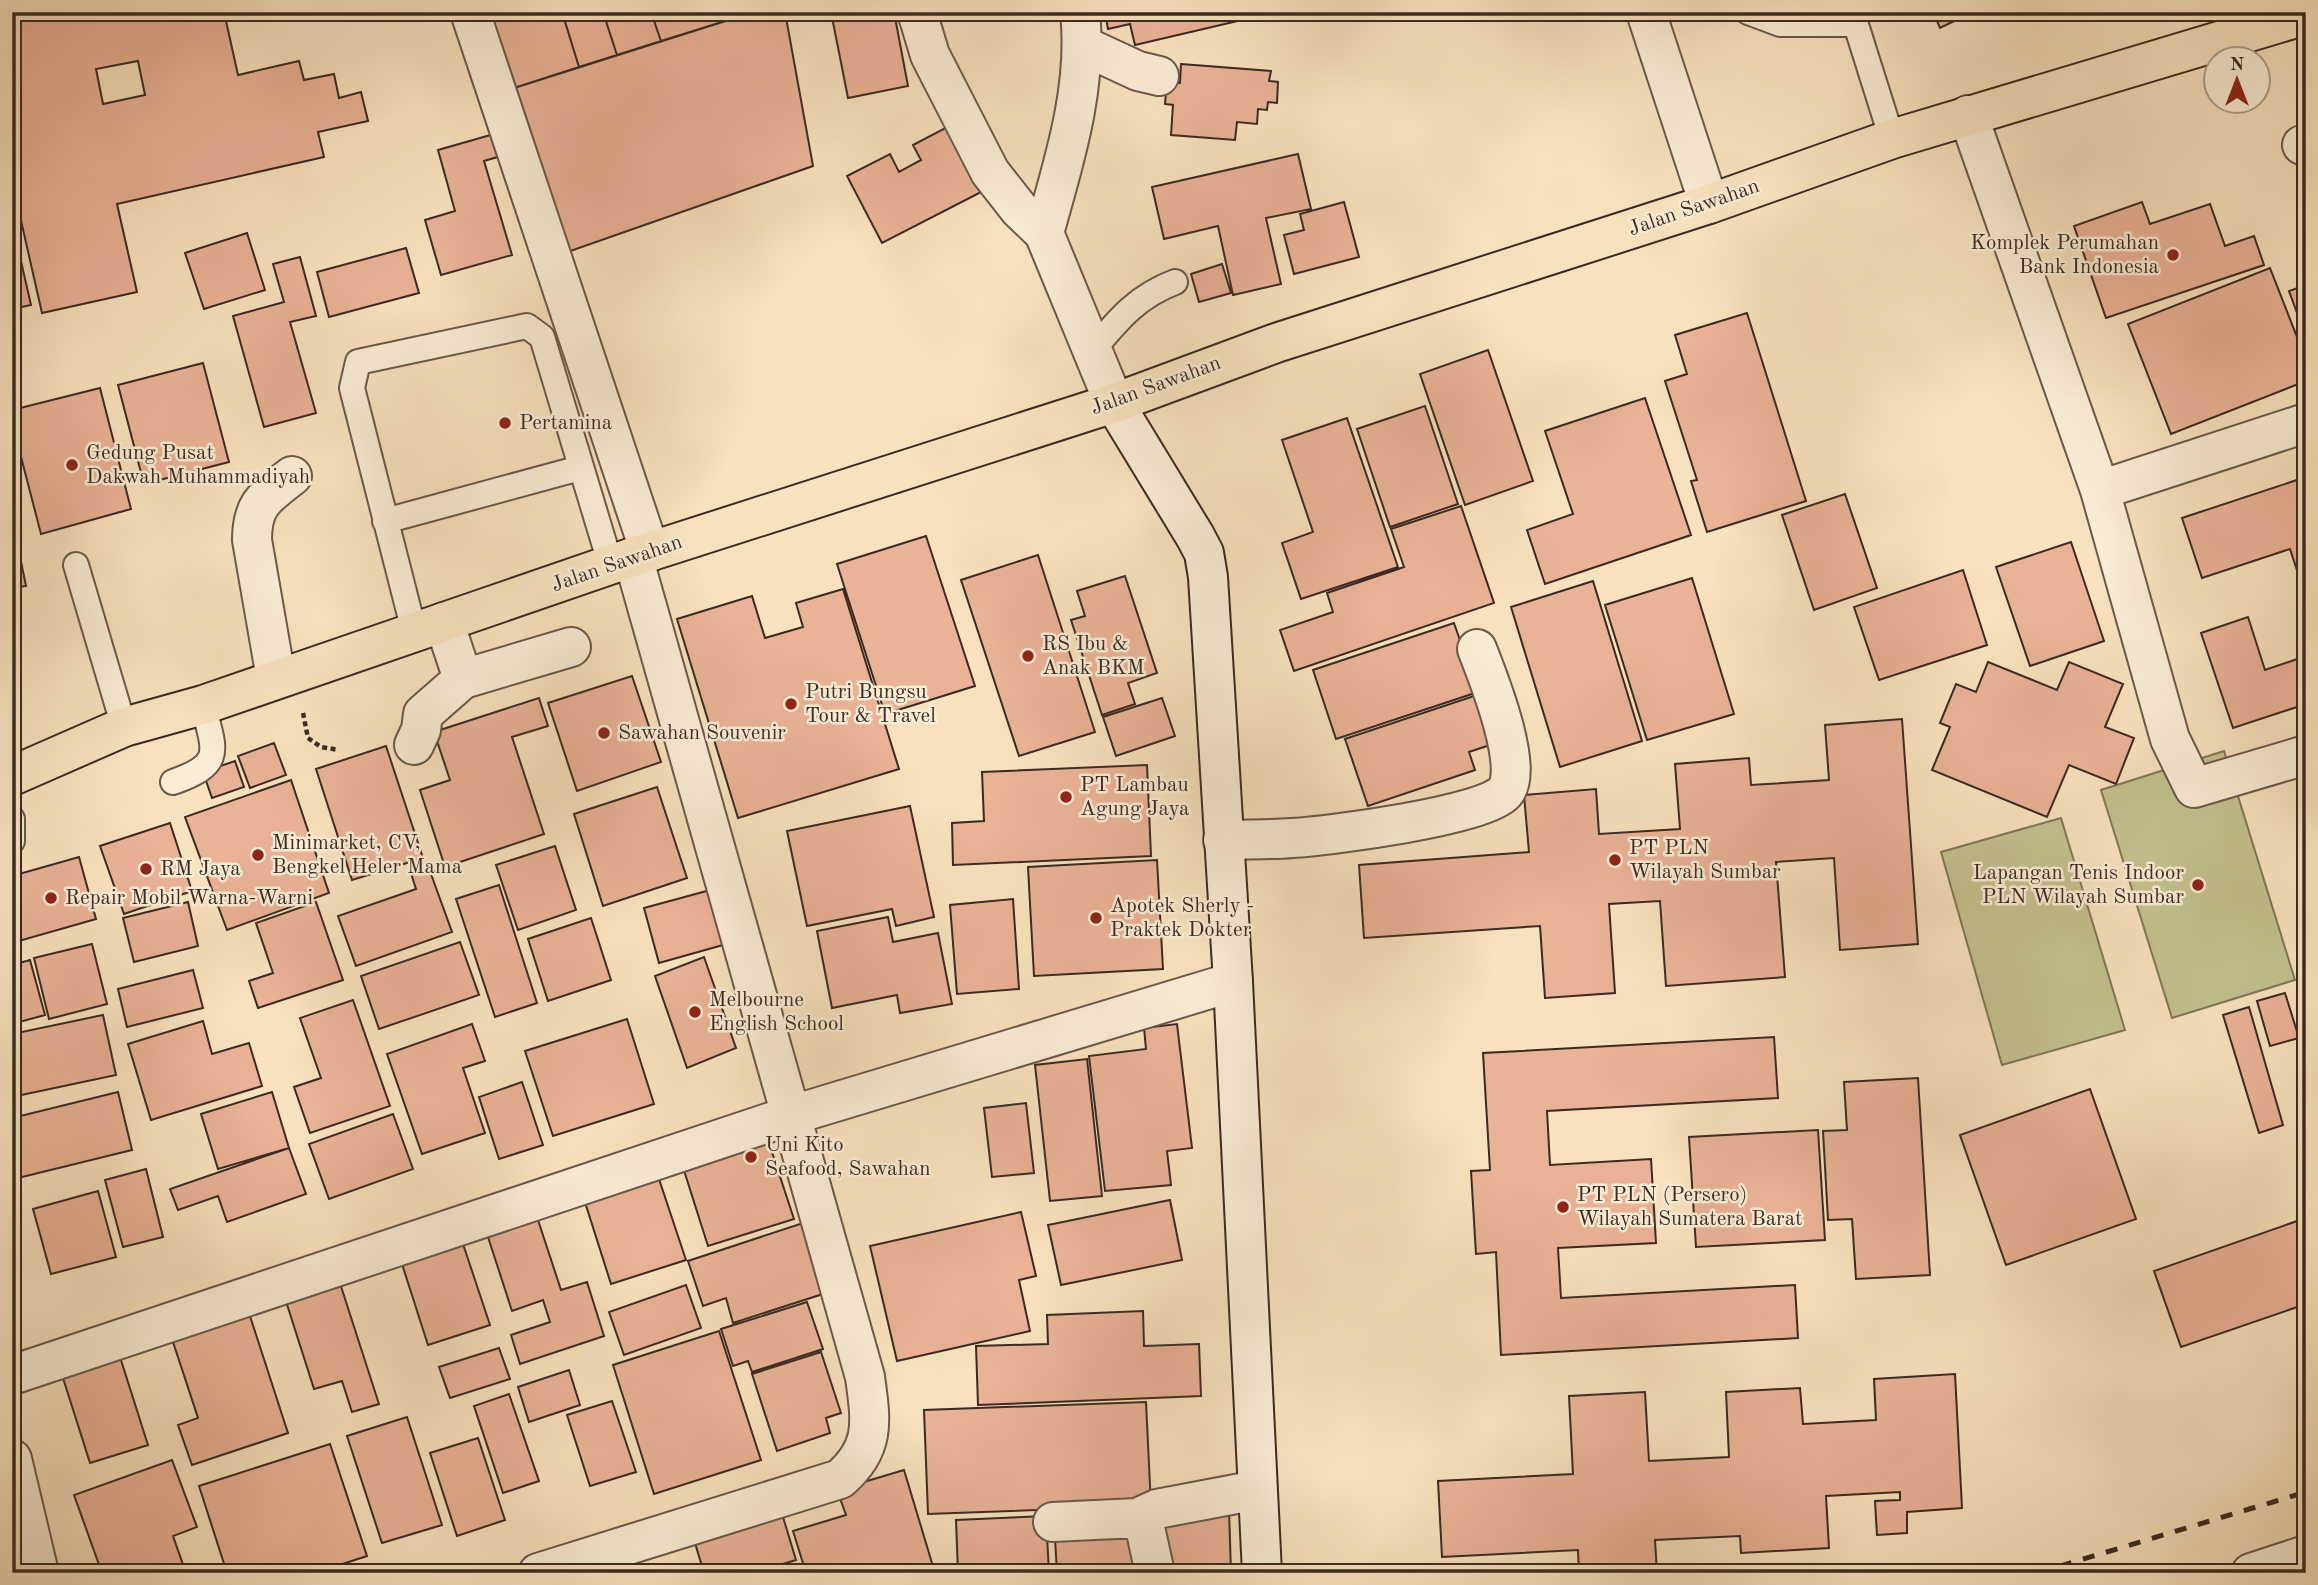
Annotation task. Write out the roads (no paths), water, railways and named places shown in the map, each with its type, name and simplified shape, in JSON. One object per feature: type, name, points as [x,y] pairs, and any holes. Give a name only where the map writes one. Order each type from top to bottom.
[{"type":"main road","name":"Jalan Sawahan","points":[[12,776],[124,727],[203,705],[631,558],[1114,403],[1276,343],[1709,204],[1892,139],[2306,15]]},
{"type":"street","points":[[470,12],[631,558],[865,1377],[870,1422],[868,1442],[859,1463],[840,1479],[538,1573]]},
{"type":"street","points":[[917,12],[930,55],[990,172],[1019,209],[1044,233],[1114,403],[1204,553],[1209,577],[1233,982],[1262,1573]]},
{"type":"street","points":[[1646,12],[1709,204]]},
{"type":"street","points":[[1044,233],[1073,131],[1082,29]]},
{"type":"street","points":[[1082,29],[1138,71],[1159,76]]},
{"type":"street","points":[[1968,115],[2100,490],[2170,739],[2194,788],[2306,755]]},
{"type":"street","points":[[2100,490],[2306,423]]},
{"type":"street","points":[[287,674],[251,540],[251,523],[256,508],[292,476]]},
{"type":"street","points":[[429,627],[463,679]]},
{"type":"street","points":[[414,745],[421,730],[423,714],[463,679],[571,647]]},
{"type":"street","points":[[1223,840],[1293,838],[1366,829],[1491,802],[1505,792],[1509,781],[1505,736],[1477,649]]},
{"type":"street","points":[[12,1375],[789,1116],[1233,982]]},
{"type":"street","points":[[12,1459],[38,1573]]},
{"type":"street","points":[[1053,1522],[1138,1518],[1157,1509],[1257,1490]]},
{"type":"street","points":[[1138,1518],[1146,1532],[1155,1573]]},
{"type":"street","points":[[2263,1571],[2306,1555]]},
{"type":"lane","points":[[1748,12],[1780,24],[1854,18],[1892,139]]},
{"type":"lane","points":[[1092,351],[1128,308],[1159,288],[1175,282]]},
{"type":"lane","points":[[429,627],[385,521],[352,388],[358,362],[527,327],[542,337],[580,468],[631,558]]},
{"type":"lane","points":[[385,521],[580,468]]},
{"type":"lane","points":[[76,565],[124,727]]},
{"type":"lane","points":[[173,782],[200,773],[212,755],[213,744],[203,705]]},
{"type":"lane","points":[[12,819],[12,841]]},
{"type":"railway","points":[[2037,1573],[2306,1492]]},
{"type":"place","name":"Komplek Perumahan Bank Indonesia","points":[[2173,255]]},
{"type":"place","name":"Pertamina","points":[[505,423]]},
{"type":"place","name":"Gedung Pusat Dakwah Muhammadiyah","points":[[72,465]]},
{"type":"place","name":"RS Ibu & Anak BKM","points":[[1028,656]]},
{"type":"place","name":"Putri Bungsu Tour & Travel","points":[[791,704]]},
{"type":"place","name":"Sawahan Souvenir","points":[[604,733]]},
{"type":"place","name":"PT Lambau Agung Jaya","points":[[1066,797]]},
{"type":"place","name":"Minimarket, CV, Bengkel Heler Mama","points":[[258,855]]},
{"type":"place","name":"PT PLN Wilayah Sumbar","points":[[1615,860]]},
{"type":"place","name":"RM Jaya","points":[[146,869]]},
{"type":"place","name":"Lapangan Tenis Indoor PLN Wilayah Sumbar","points":[[2198,885]]},
{"type":"place","name":"Repair Mobil Warna-Warni","points":[[51,898]]},
{"type":"place","name":"Apotek Sherly - Praktek Dokter","points":[[1096,918]]},
{"type":"place","name":"Melbourne English School","points":[[695,1012]]},
{"type":"place","name":"Uni Kito Seafood, Sawahan","points":[[751,1157]]},
{"type":"place","name":"PT PLN (Persero) Wilayah Sumatera Barat","points":[[1563,1207]]}]
